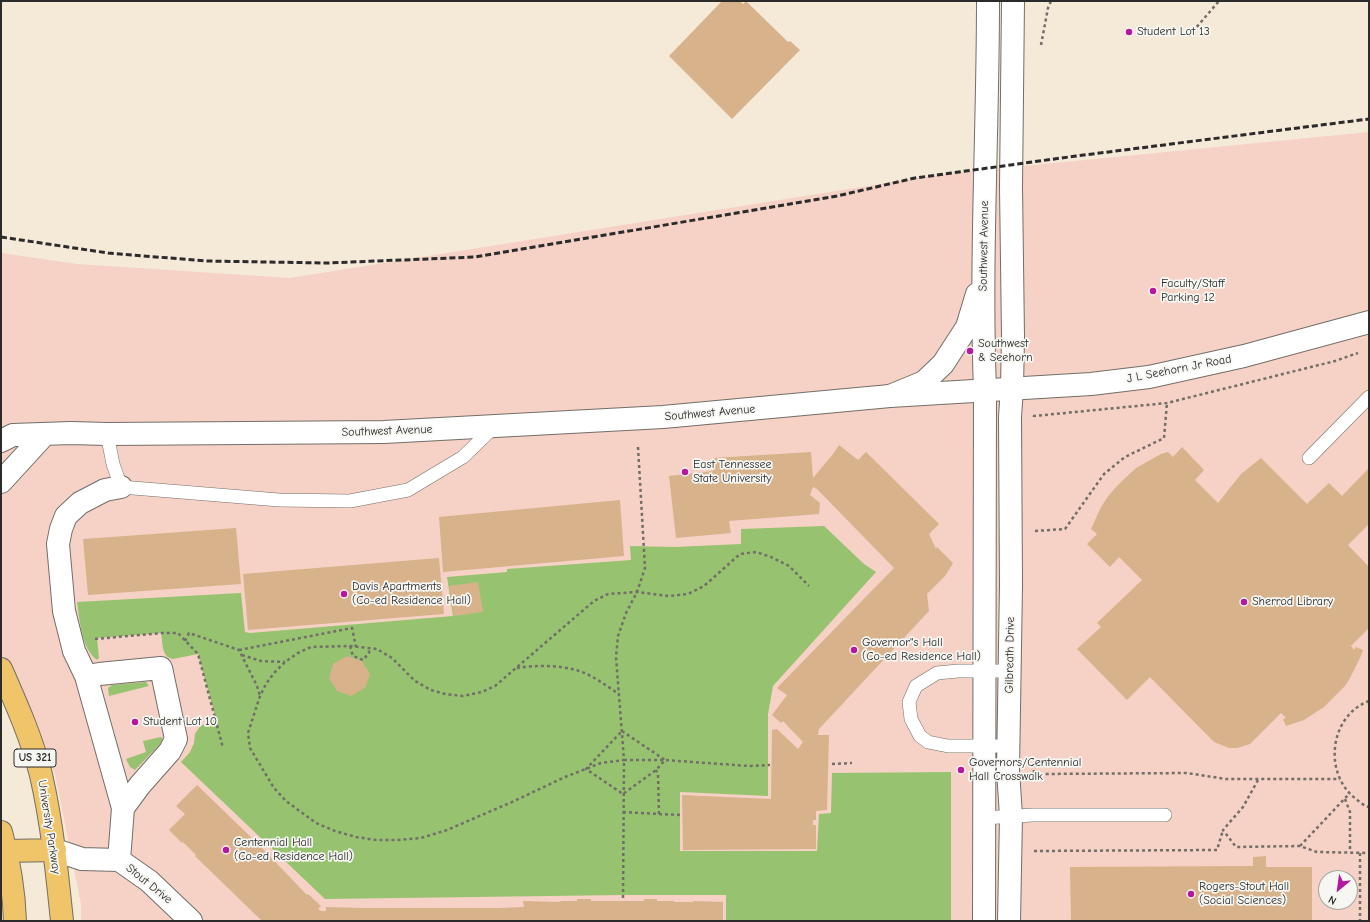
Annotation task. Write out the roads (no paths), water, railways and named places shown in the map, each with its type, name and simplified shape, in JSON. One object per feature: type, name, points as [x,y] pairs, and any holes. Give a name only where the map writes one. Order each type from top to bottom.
[{"type":"highway","name":"University Parkway","points":[[1,669],[21,713],[41,774],[55,850],[62,921]]},
{"type":"highway","points":[[15,921],[14,902],[3,844],[55,850]]},
{"type":"street","name":"Southwest Avenue","points":[[1,441],[13,435],[45,434],[384,432],[663,417],[890,396],[985,390],[983,276],[988,1]]},
{"type":"street","points":[[1012,388],[1013,337],[1011,187],[1013,1]]},
{"type":"street","points":[[890,396],[924,382],[943,364],[967,327],[983,276]]},
{"type":"street","name":"J L Seehorn Jr Road","points":[[985,390],[1091,384],[1150,377],[1244,356],[1369,322]]},
{"type":"street","name":"Gilbreath Drive","points":[[1009,921],[1011,816],[1008,746],[1011,585],[1010,417],[1012,388]]},
{"type":"street","name":"Gilbreath Drive","points":[[984,921],[985,390]]},
{"type":"street","points":[[1,482],[45,434]]},
{"type":"street","points":[[119,860],[123,808],[86,676],[74,651],[64,611],[58,544],[61,529],[66,516],[80,503],[105,490],[121,487]]},
{"type":"street","points":[[86,676],[161,668],[176,739],[170,751],[140,785],[123,808]]},
{"type":"street","name":"Stout Drive","points":[[55,850],[82,859],[119,860],[149,881],[188,920]]},
{"type":"lane","points":[[1309,458],[1369,397]]},
{"type":"lane","points":[[107,434],[113,464],[121,487],[279,500],[350,501],[408,490],[463,457],[496,426]]},
{"type":"lane","points":[[1008,746],[948,746],[928,742],[920,736],[911,719],[909,702],[916,686],[936,673],[985,670],[1010,671]]},
{"type":"lane","points":[[983,818],[1033,814],[1165,815]]},
{"type":"railway","points":[[1,237],[108,253],[206,261],[328,263],[475,257],[837,196],[915,178],[1369,119]]},
{"type":"place","name":"Student Lot 13","points":[[1129,32]]},
{"type":"place","name":"Faculty/Staff Parking 12","points":[[1153,291]]},
{"type":"place","name":"Southwest & Seehorn","points":[[970,351]]},
{"type":"place","name":"East Tennessee State University","points":[[685,472]]},
{"type":"place","name":"Davis Apartments (Co-ed Residence Hall)","points":[[344,594]]},
{"type":"place","name":"Sherrod Library","points":[[1244,602]]},
{"type":"place","name":"Governor\"s Hall (Co-ed Residence Hall)","points":[[854,650]]},
{"type":"place","name":"Student Lot 10","points":[[135,722]]},
{"type":"place","name":"Governors/Centennial Hall Crosswalk","points":[[961,770]]},
{"type":"place","name":"Centennial Hall (Co-ed Residence Hall)","points":[[226,850]]},
{"type":"place","name":"Rogers-Stout Hall (Social Sciences)","points":[[1191,894]]}]
